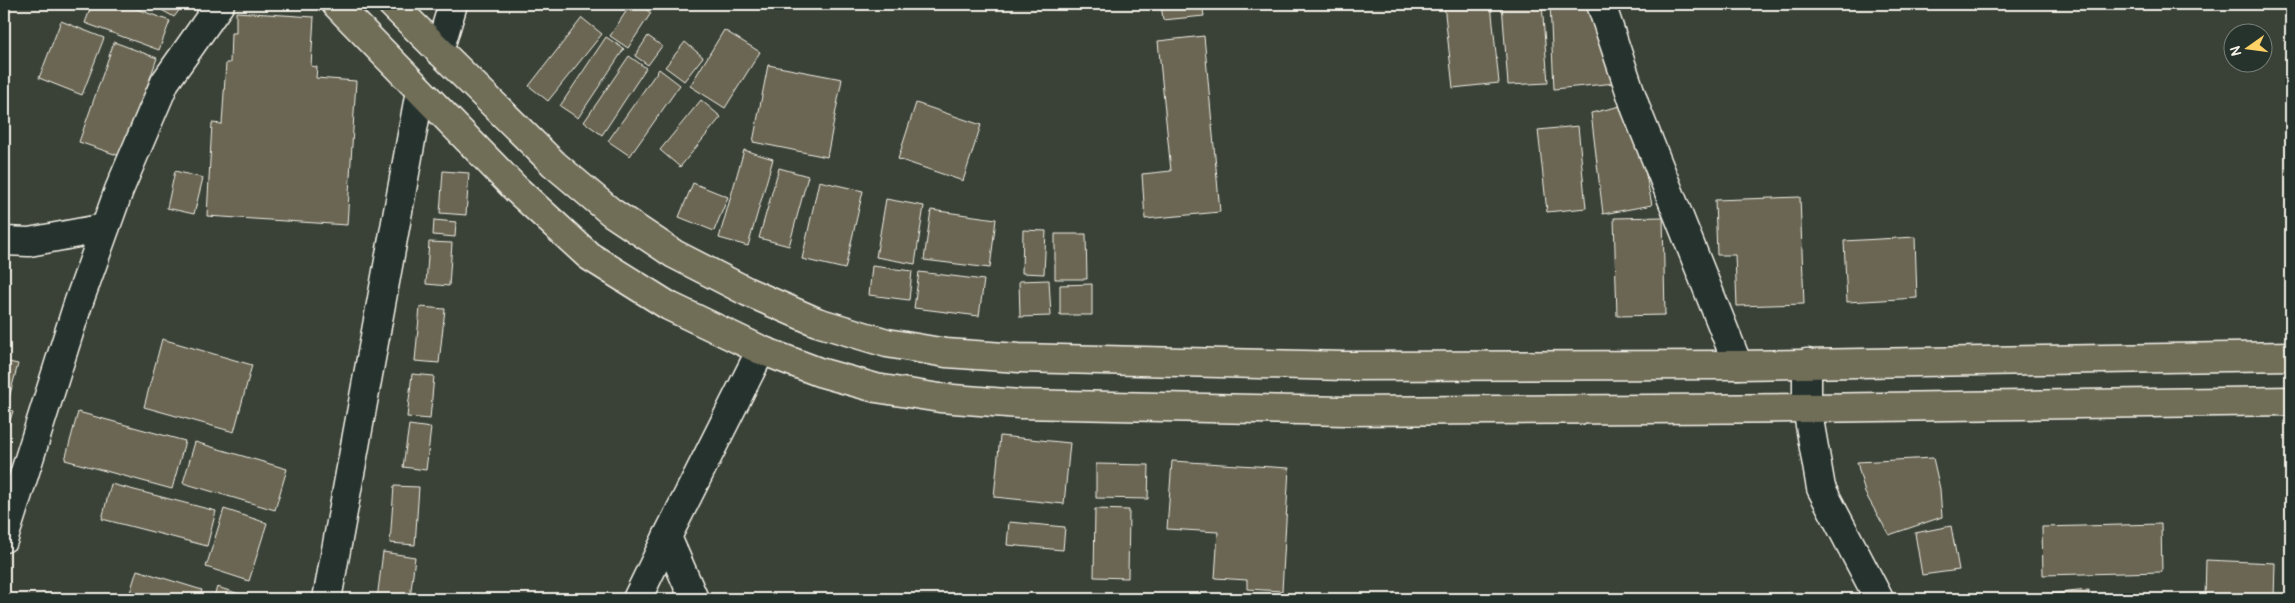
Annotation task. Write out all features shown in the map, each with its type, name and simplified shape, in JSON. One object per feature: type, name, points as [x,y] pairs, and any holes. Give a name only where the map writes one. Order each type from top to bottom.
[{"type":"highway","points":[[336,4],[516,189],[589,256],[669,306],[761,350],[818,372],[876,388],[940,398],[1020,404],[1344,411],[1806,408],[2291,401]]},
{"type":"highway","points":[[392,4],[554,164],[611,212],[674,254],[748,292],[817,322],[887,342],[946,353],[1019,358],[1344,366],[1738,365],[2291,356]]},
{"type":"street","points":[[4,538],[78,304],[105,228],[165,82],[220,4]]},
{"type":"street","points":[[439,51],[453,4]]},
{"type":"street","points":[[1602,4],[1636,110],[1738,365]]},
{"type":"street","points":[[326,599],[420,91]]},
{"type":"street","points":[[4,241],[29,242],[105,228]]},
{"type":"street","points":[[637,599],[761,350]]},
{"type":"street","points":[[1807,363],[1806,408],[1821,488],[1880,599]]},
{"type":"street","points":[[667,537],[694,599]]},
{"type":"building","points":[[92,4],[123,4],[170,21],[159,50],[85,23]]},
{"type":"building","points":[[151,4],[184,4],[174,17]]},
{"type":"building","points":[[631,4],[638,4],[651,13],[628,48],[610,36]]},
{"type":"building","points":[[1161,4],[1202,4],[1204,16],[1163,20]]},
{"type":"building","points":[[1444,4],[1491,4],[1499,83],[1453,88]]},
{"type":"building","points":[[1502,4],[1542,4],[1548,83],[1508,85]]},
{"type":"building","points":[[1550,4],[1589,4],[1616,83],[1554,89]]},
{"type":"building","points":[[236,12],[314,17],[311,66],[317,67],[316,78],[356,81],[347,225],[207,216],[212,123],[222,124],[226,63],[230,63],[231,33],[236,33]]},
{"type":"building","points":[[582,18],[602,34],[548,101],[529,86]]},
{"type":"building","points":[[61,21],[104,38],[82,95],[39,78]]},
{"type":"building","points":[[724,30],[760,52],[725,108],[690,86]]},
{"type":"building","points":[[648,36],[662,46],[648,65],[635,56]]},
{"type":"building","points":[[1204,36],[1220,212],[1145,219],[1142,174],[1171,171],[1158,41]]},
{"type":"building","points":[[606,37],[624,49],[578,118],[560,106]]},
{"type":"building","points":[[114,42],[157,58],[123,157],[79,142]]},
{"type":"building","points":[[685,42],[703,57],[684,81],[665,67]]},
{"type":"building","points":[[629,56],[646,68],[602,135],[584,122]]},
{"type":"building","points":[[768,65],[842,79],[827,157],[753,142]]},
{"type":"building","points":[[659,69],[680,85],[630,156],[608,141]]},
{"type":"building","points":[[701,100],[721,117],[680,167],[660,150]]},
{"type":"building","points":[[916,103],[981,125],[963,181],[898,159]]},
{"type":"building","points":[[1621,106],[1642,155],[1652,205],[1603,214],[1591,113]]},
{"type":"building","points":[[1578,126],[1586,208],[1547,212],[1538,130]]},
{"type":"building","points":[[744,150],[773,159],[748,246],[719,238]]},
{"type":"building","points":[[779,168],[808,176],[789,246],[759,238]]},
{"type":"building","points":[[175,171],[203,178],[194,214],[167,208]]},
{"type":"building","points":[[443,171],[469,173],[466,215],[440,213]]},
{"type":"building","points":[[819,181],[863,191],[845,269],[802,259]]},
{"type":"building","points":[[693,183],[728,197],[714,231],[679,217]]},
{"type":"building","points":[[1800,197],[1804,304],[1737,306],[1735,255],[1717,255],[1715,200]]},
{"type":"building","points":[[886,199],[924,206],[915,264],[876,257]]},
{"type":"building","points":[[931,210],[996,219],[990,268],[924,260]]},
{"type":"building","points":[[1663,217],[1665,315],[1617,316],[1614,218]]},
{"type":"building","points":[[434,220],[456,222],[455,237],[433,235]]},
{"type":"building","points":[[1023,230],[1046,231],[1044,274],[1022,273]]},
{"type":"building","points":[[1055,234],[1086,234],[1087,279],[1055,279]]},
{"type":"building","points":[[1915,237],[1917,298],[1847,302],[1844,241]]},
{"type":"building","points":[[429,242],[452,243],[449,286],[426,284]]},
{"type":"building","points":[[872,266],[912,271],[909,300],[869,295]]},
{"type":"building","points":[[919,272],[984,280],[979,316],[914,308]]},
{"type":"building","points":[[1049,280],[1051,316],[1020,317],[1019,281]]},
{"type":"building","points":[[1092,284],[1092,315],[1060,315],[1060,285]]},
{"type":"building","points":[[420,307],[445,309],[439,363],[415,361]]},
{"type":"building","points":[[162,339],[252,365],[234,432],[144,407]]},
{"type":"building","points":[[4,361],[18,364],[9,398],[4,397]]},
{"type":"building","points":[[412,374],[434,376],[430,419],[407,417]]},
{"type":"building","points":[[4,408],[13,411],[4,440]]},
{"type":"building","points":[[78,412],[185,441],[172,489],[65,460]]},
{"type":"building","points":[[409,425],[431,428],[426,470],[403,467]]},
{"type":"building","points":[[1000,436],[1070,443],[1064,504],[994,497]]},
{"type":"building","points":[[195,442],[287,469],[275,510],[183,483]]},
{"type":"building","points":[[1933,458],[1940,489],[1942,517],[1889,535],[1865,493],[1857,462]]},
{"type":"building","points":[[1172,461],[1289,468],[1282,591],[1247,589],[1247,580],[1215,578],[1218,532],[1167,529]]},
{"type":"building","points":[[1096,464],[1149,465],[1148,499],[1096,498]]},
{"type":"building","points":[[111,484],[216,511],[207,546],[102,519]]},
{"type":"building","points":[[394,486],[419,487],[415,545],[390,543]]},
{"type":"building","points":[[224,509],[267,523],[249,581],[206,567]]},
{"type":"building","points":[[1095,509],[1129,510],[1128,578],[1094,577]]},
{"type":"building","points":[[1009,522],[1065,527],[1063,550],[1007,545]]},
{"type":"building","points":[[2161,524],[2162,572],[2043,575],[2042,527]]},
{"type":"building","points":[[1951,526],[1959,570],[1922,575],[1915,533]]},
{"type":"building","points":[[383,552],[415,557],[410,599],[377,599]]},
{"type":"building","points":[[2206,560],[2275,563],[2274,599],[2205,599]]},
{"type":"building","points":[[137,570],[202,590],[199,599],[128,599]]},
{"type":"building","points":[[217,587],[246,596],[245,599],[213,599]]},
{"type":"building","points":[[2089,590],[2089,599],[2047,599],[2047,594]]},
{"type":"building","points":[[1800,593],[1800,599],[1640,599],[1640,598]]},
{"type":"building","points":[[2138,593],[2139,599],[2112,599],[2112,596]]},
{"type":"building","points":[[1093,594],[1125,595],[1125,599],[1093,599]]}]
